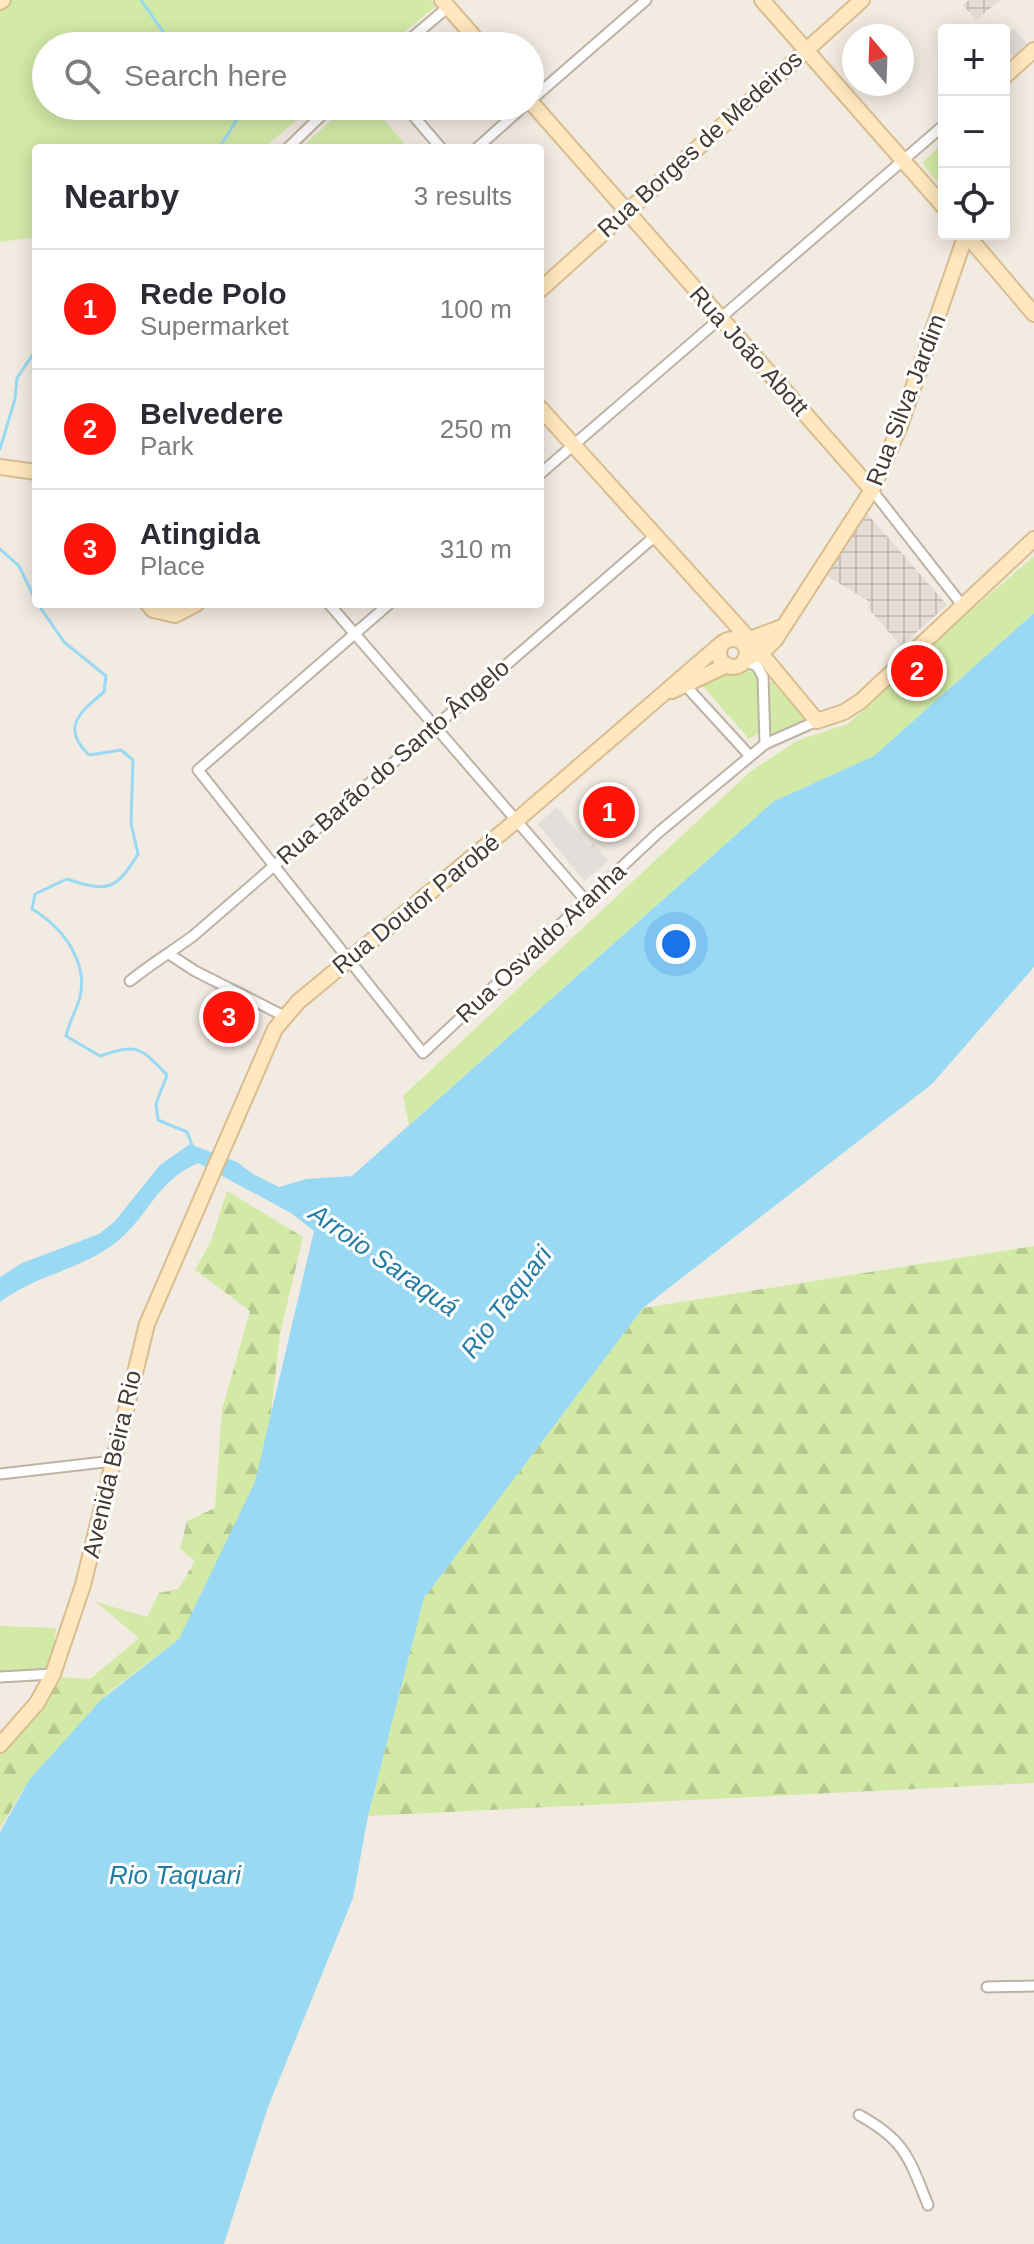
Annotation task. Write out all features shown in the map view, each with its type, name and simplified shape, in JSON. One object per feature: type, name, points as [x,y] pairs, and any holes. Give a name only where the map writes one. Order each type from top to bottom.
[{"type":"main road","points":[[762,0],[938,200]]},
{"type":"main road","name":"Rua Borges de Medeiros","points":[[544,286],[862,0]]},
{"type":"main road","points":[[449,2],[472,32]]},
{"type":"main road","points":[[1010,72],[1034,50]]},
{"type":"main road","name":"Rua João Abott","points":[[544,117],[872,490]]},
{"type":"main road","name":"Rua Silva Jardim","points":[[761,653],[775,640],[872,490],[900,426],[963,240]]},
{"type":"main road","points":[[967,240],[1034,314]]},
{"type":"main road","points":[[544,413],[745,640],[761,653],[817,721]]},
{"type":"main road","points":[[0,467],[32,471]]},
{"type":"main road","name":"Rua Osvaldo Aranha","points":[[817,721],[844,712],[861,701],[1034,539]]},
{"type":"main road","points":[[151,608],[175,615],[188,608]]},
{"type":"main road","points":[[721,610],[724,642],[719,656],[727,665],[736,666],[761,653]]},
{"type":"main road","points":[[724,642],[745,640],[782,627]]},
{"type":"main road","points":[[744,660],[747,653],[745,640]]},
{"type":"main road","name":"Rua Doutor Parobé","points":[[224,1147],[256,1064],[284,1016],[724,642]]},
{"type":"main road","name":"Rua Doutor Parobé","points":[[657,698],[727,665]]},
{"type":"main road","name":"Avenida Beira Rio","points":[[0,1745],[37,1703],[53,1674],[83,1585],[147,1324],[224,1147]]},
{"type":"street","points":[[544,89],[646,0]]},
{"type":"street","points":[[417,32],[449,2]]},
{"type":"street","points":[[292,144],[317,120]]},
{"type":"street","points":[[417,120],[438,144]]},
{"type":"street","points":[[481,144],[508,120]]},
{"type":"street","points":[[544,471],[938,130]]},
{"type":"street","name":"Rua João Abott","points":[[872,490],[962,605]]},
{"type":"street","name":"Rua Barão do Santo Ângelo","points":[[130,981],[161,955],[169,954],[273,866],[654,537]]},
{"type":"street","points":[[333,608],[586,901]]},
{"type":"street","points":[[349,958],[198,770],[384,608]]},
{"type":"street","points":[[744,660],[757,666],[763,677],[765,744]]},
{"type":"street","points":[[685,685],[750,756]]},
{"type":"street","name":"Rua Osvaldo Aranha","points":[[349,958],[423,1053],[659,832],[765,744],[817,721]]},
{"type":"street","points":[[169,954],[195,971],[284,1016]]},
{"type":"street","points":[[0,1474],[113,1461]]},
{"type":"street","points":[[0,1677],[53,1674]]},
{"type":"street","points":[[987,1987],[1034,1986]]},
{"type":"street","points":[[859,2115],[891,2132],[915,2174],[928,2205]]},
{"type":"shaded area","points":[[969,0],[1000,0],[976,20],[963,5]]},
{"type":"shaded area","points":[[1014,28],[1028,45],[1014,57],[1010,52],[1010,32]]},
{"type":"shaded area","points":[[865,511],[947,605],[901,646],[868,608],[870,602],[824,574]]},
{"type":"shaded area","points":[[557,807],[589,846],[593,843],[608,861],[584,881],[538,824]]},
{"type":"green space","points":[[0,0],[431,0],[436,6],[404,32],[32,32],[32,120],[297,120],[268,144],[32,144],[32,238],[0,242]]},
{"type":"green space","points":[[332,120],[384,120],[405,144],[305,144]]},
{"type":"green space","points":[[938,148],[938,183],[922,163]]},
{"type":"green space","points":[[1034,556],[1034,613],[874,756],[774,801],[409,1125],[403,1096],[751,771],[798,740],[848,724],[878,697],[875,693]]},
{"type":"green space","points":[[751,664],[759,673],[759,733],[749,739],[700,683]]},
{"type":"green space","points":[[775,679],[811,719],[770,737],[769,683]]},
{"type":"green space","points":[[227,1191],[303,1237],[280,1334],[262,1491],[179,1639],[107,1694],[29,1780],[0,1828],[0,1751],[58,1677],[90,1679],[139,1638],[96,1602],[147,1617],[159,1593],[178,1589],[195,1561],[180,1549],[187,1521],[215,1508],[222,1410],[250,1311],[195,1270],[211,1241]]},
{"type":"green space","points":[[1034,1246],[1034,1783],[368,1816],[424,1598],[643,1308]]},
{"type":"green space","points":[[0,1626],[56,1628],[51,1671],[0,1671]]},
{"type":"water","name":"Rio Taquari","points":[[1034,613],[1034,967],[932,1084],[643,1308],[424,1598],[368,1816],[353,1898],[268,2107],[224,2244],[0,2244],[0,1832],[29,1780],[101,1700],[179,1639],[255,1482],[314,1231],[291,1213],[198,1163],[172,1179],[131,1229],[92,1258],[31,1284],[0,1302],[0,1277],[22,1263],[99,1234],[115,1221],[160,1165],[190,1144],[237,1162],[279,1187],[306,1179],[352,1176],[774,801],[874,756]]},
{"type":"waterway","points":[[141,0],[163,32]]},
{"type":"waterway","points":[[222,144],[235,120]]},
{"type":"waterway","points":[[0,449],[15,399],[17,378],[32,356]]},
{"type":"waterway","points":[[0,549],[19,566],[32,593]]},
{"type":"waterway","points":[[41,608],[64,642],[106,676],[104,692],[87,706],[77,721],[76,737],[80,745],[89,755],[121,750],[133,760],[131,823],[138,854],[130,866],[110,885],[92,886],[67,879],[35,894],[32,909],[65,938],[78,963],[81,991],[66,1036],[100,1056],[131,1049],[150,1058],[167,1075],[156,1104],[158,1120],[187,1132],[192,1145]]},
{"type":"place","name":"Belvedere","points":[[917,671]]},
{"type":"place","name":"Rede Polo","points":[[609,812]]},
{"type":"place","name":"Atingida","points":[[229,1017]]},
{"type":"water label","name":"Arroio Saraquá","points":[[384,1260]]}]
